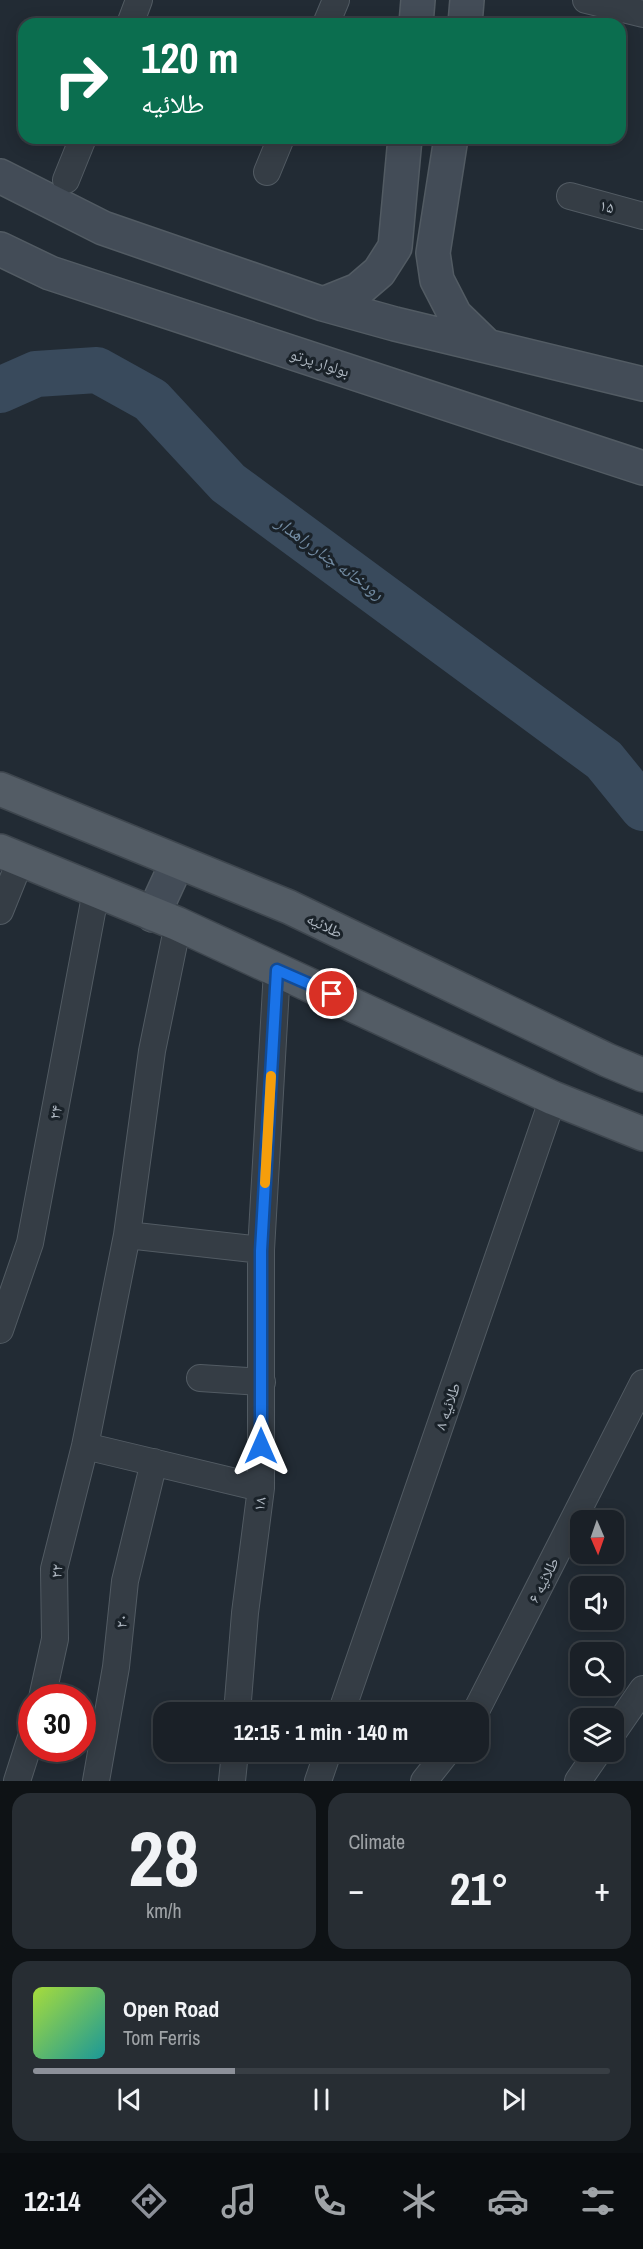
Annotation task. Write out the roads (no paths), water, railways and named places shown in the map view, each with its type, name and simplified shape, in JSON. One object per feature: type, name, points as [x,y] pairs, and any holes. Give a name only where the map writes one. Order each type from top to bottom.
[{"type":"main road","points":[[416,18],[418,0]]},
{"type":"main road","points":[[466,18],[467,0]]},
{"type":"main road","points":[[323,304],[358,290],[379,272],[395,247],[404,144]]},
{"type":"main road","points":[[450,144],[433,253],[437,280],[455,315],[488,347]]},
{"type":"main road","points":[[0,176],[103,228],[323,304],[643,384]]},
{"type":"main road","name":"بولوار پرتو","points":[[0,249],[62,277],[643,468]]},
{"type":"main road","points":[[388,257],[401,273],[419,275],[435,262]]},
{"type":"main road","name":"طلائیه","points":[[0,789],[289,908],[596,1055],[643,1074]]},
{"type":"main road","points":[[10,855],[166,920],[553,1098],[643,1134]]},
{"type":"main road","points":[[166,920],[177,862]]},
{"type":"street","points":[[132,18],[139,0]]},
{"type":"street","points":[[328,18],[336,0]]},
{"type":"street","points":[[586,0],[643,14]]},
{"type":"street","points":[[66,180],[81,144]]},
{"type":"street","points":[[267,172],[279,144]]},
{"type":"street","name":"۱۵","points":[[570,196],[643,216]]},
{"type":"street","points":[[0,911],[10,855]]},
{"type":"street","name":"۲۴","points":[[0,1330],[30,1243],[96,891]]},
{"type":"street","name":"۲۲","points":[[45,1684],[55,1639],[54,1569],[85,1446],[127,1235],[152,1051],[166,920]]},
{"type":"street","name":"۱۸","points":[[238,1702],[245,1613],[261,1488],[261,1251],[277,970]]},
{"type":"street","name":"طلائیه ۸","points":[[345,1702],[553,1098]]},
{"type":"street","points":[[127,1235],[261,1251]]},
{"type":"street","points":[[200,1378],[262,1382]]},
{"type":"street","name":"طلائیه ۶","points":[[481,1702],[640,1399]]},
{"type":"street","points":[[85,1446],[261,1488]]},
{"type":"street","name":"۲۰","points":[[96,1781],[116,1667],[125,1581],[154,1462]]},
{"type":"street","points":[[624,1717],[643,1689]]},
{"type":"street","points":[[17,1781],[23,1762]]},
{"type":"street","points":[[232,1781],[234,1762]]},
{"type":"street","points":[[318,1781],[325,1762]]},
{"type":"street","points":[[424,1781],[439,1762]]},
{"type":"street","points":[[578,1781],[591,1762]]},
{"type":"waterway","name":"رودخانه چنار راهدار","points":[[0,390],[36,374],[97,370],[151,400],[228,483],[604,760],[643,808]]}]
